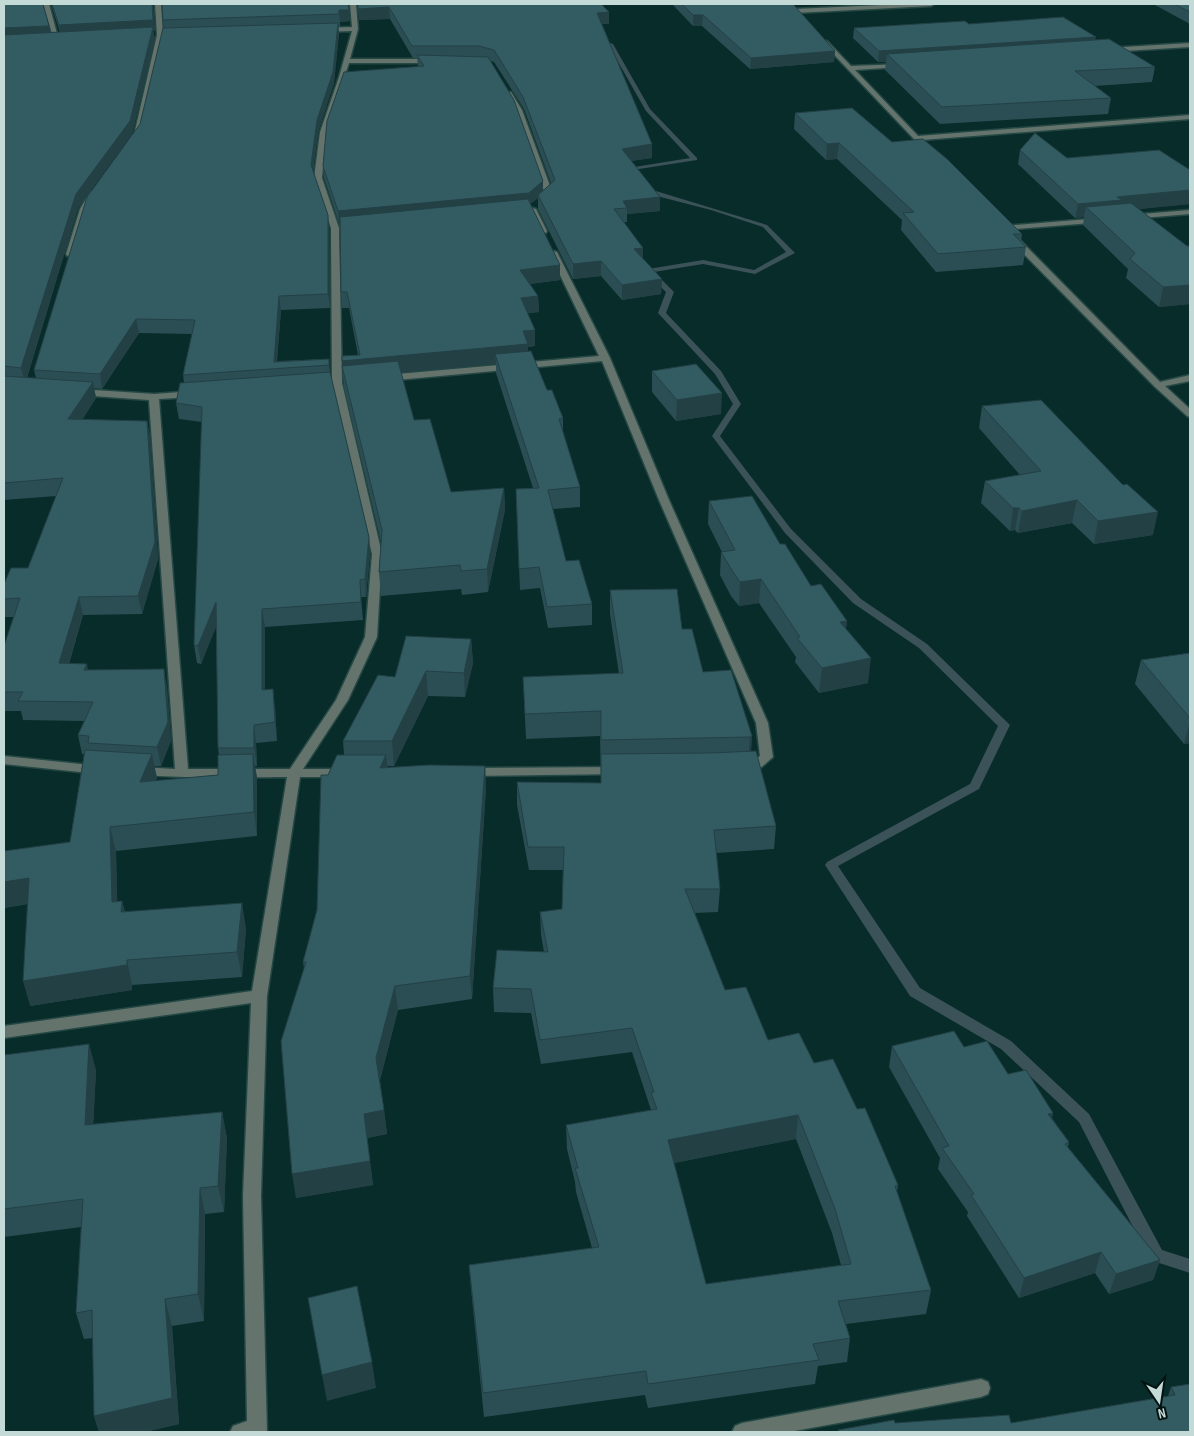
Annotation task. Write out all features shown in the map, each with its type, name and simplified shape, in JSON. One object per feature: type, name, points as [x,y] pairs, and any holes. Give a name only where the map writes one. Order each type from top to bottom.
[{"type":"street","points":[[46,4],[57,40]]},
{"type":"street","points":[[128,148],[136,135],[160,35],[158,4]]},
{"type":"street","points":[[251,1431],[252,1196],[259,996],[294,773],[342,700],[371,637],[377,554],[337,383],[340,227],[318,178],[323,132],[355,29],[353,4]]},
{"type":"street","points":[[789,4],[802,18]]},
{"type":"street","points":[[795,11],[931,4]]},
{"type":"street","points":[[317,30],[355,29]]},
{"type":"street","points":[[815,32],[936,158]]},
{"type":"street","points":[[150,35],[169,34]]},
{"type":"street","points":[[48,40],[66,40]]},
{"type":"street","points":[[1102,51],[1190,44]]},
{"type":"street","points":[[346,61],[445,61]]},
{"type":"street","points":[[849,68],[908,64]]},
{"type":"street","points":[[505,88],[518,110],[549,194],[544,200],[527,209],[605,358],[664,500],[762,723],[767,757],[752,768],[735,769]]},
{"type":"street","points":[[916,138],[1190,116]]},
{"type":"street","points":[[67,265],[84,209],[96,190]]},
{"type":"street","points":[[1122,218],[1190,212]]},
{"type":"street","points":[[1004,228],[1112,219]]},
{"type":"street","points":[[997,221],[1158,385],[1190,414]]},
{"type":"street","points":[[377,379],[605,358]]},
{"type":"street","points":[[1158,385],[1190,378]]},
{"type":"street","points":[[68,391],[154,397],[202,393]]},
{"type":"street","points":[[154,397],[182,774]]},
{"type":"street","points":[[4,760],[106,770]]},
{"type":"street","points":[[125,771],[182,774],[354,773]]},
{"type":"street","points":[[452,772],[630,771]]},
{"type":"street","points":[[4,1032],[259,996]]},
{"type":"street","points":[[742,1432],[981,1388]]},
{"type":"building","points":[[4,4],[43,4],[49,26],[4,28]]},
{"type":"building","points":[[52,4],[152,4],[153,20],[59,25]]},
{"type":"building","points":[[162,4],[348,4],[349,10],[339,10],[339,14],[163,20]]},
{"type":"building","points":[[358,4],[601,4],[609,12],[597,13],[652,144],[622,149],[660,197],[623,201],[627,208],[614,209],[643,248],[634,249],[662,279],[622,285],[601,261],[573,264],[538,195],[555,180],[523,97],[494,50],[479,46],[412,46],[389,7],[358,9]]},
{"type":"building","points":[[682,4],[793,4],[835,51],[751,58],[703,15],[693,15]]},
{"type":"building","points":[[1174,4],[1190,4],[1190,12]]},
{"type":"building","points":[[1063,17],[1096,37],[879,51],[854,28],[965,21],[969,24]]},
{"type":"building","points":[[338,23],[333,72],[317,120],[311,165],[328,215],[328,294],[279,296],[274,362],[329,359],[329,365],[183,375],[195,320],[136,319],[100,374],[34,370],[87,197],[140,124],[163,28]]},
{"type":"building","points":[[153,27],[130,121],[76,194],[21,368],[4,366],[4,35]]},
{"type":"building","points":[[1109,39],[1155,67],[1075,71],[1111,98],[942,107],[887,54]]},
{"type":"building","points":[[417,55],[488,57],[514,100],[543,181],[529,193],[338,211],[323,166],[327,121],[344,72],[424,66]]},
{"type":"building","points":[[852,108],[892,142],[923,139],[947,159],[1022,234],[1013,234],[1026,247],[938,254],[903,213],[914,212],[839,143],[827,144],[795,113]]},
{"type":"building","points":[[1035,133],[1067,158],[1159,150],[1190,170],[1190,190],[1117,197],[1122,200],[1078,204],[1020,150]]},
{"type":"building","points":[[528,199],[560,265],[520,270],[538,296],[521,298],[535,330],[523,331],[528,344],[342,361],[342,356],[360,355],[347,292],[341,292],[340,217]]},
{"type":"building","points":[[1131,203],[1187,246],[1190,246],[1190,285],[1163,287],[1130,259],[1135,253],[1086,207]]},
{"type":"building","points":[[531,351],[547,390],[552,390],[563,418],[559,419],[580,487],[548,490],[566,561],[579,560],[592,604],[547,607],[539,567],[519,569],[516,489],[539,488],[495,354]]},
{"type":"building","points":[[398,361],[414,420],[430,419],[451,492],[504,488],[487,569],[461,571],[460,565],[379,572],[382,530],[342,366]]},
{"type":"building","points":[[696,364],[722,393],[677,400],[652,371]]},
{"type":"building","points":[[330,372],[369,537],[365,579],[360,580],[361,602],[262,609],[262,690],[273,689],[275,722],[254,725],[254,748],[218,748],[216,602],[198,646],[194,645],[202,407],[176,403],[180,383]]},
{"type":"building","points":[[4,376],[93,382],[68,419],[147,421],[155,542],[138,596],[79,597],[59,663],[87,664],[84,670],[164,669],[168,722],[157,747],[88,743],[89,736],[78,735],[93,702],[18,701],[23,692],[4,692],[4,646],[20,598],[4,599],[4,584],[11,568],[28,568],[63,478],[4,483]]},
{"type":"building","points":[[1041,400],[1123,485],[1127,484],[1158,512],[1098,521],[1077,500],[1022,511],[1019,508],[1013,508],[985,481],[1041,471],[982,406]]},
{"type":"building","points":[[752,496],[780,544],[785,544],[811,586],[821,584],[847,621],[840,622],[871,658],[822,668],[797,638],[800,637],[761,579],[740,582],[721,552],[735,550],[709,501]]},
{"type":"building","points":[[677,589],[682,629],[692,629],[703,672],[731,670],[752,736],[601,740],[601,711],[525,714],[523,677],[623,673],[610,590]]},
{"type":"building","points":[[406,636],[471,639],[464,673],[426,671],[392,741],[343,741],[378,675],[395,677]]},
{"type":"building","points":[[1190,653],[1190,718],[1141,660]]},
{"type":"building","points":[[85,750],[152,754],[140,782],[218,775],[218,755],[253,754],[254,812],[110,827],[112,902],[122,901],[121,912],[242,903],[237,952],[127,960],[127,965],[23,981],[29,878],[4,882],[4,851],[70,842]]},
{"type":"building","points":[[756,751],[776,826],[714,830],[720,889],[685,889],[725,990],[746,987],[768,1040],[799,1033],[814,1063],[833,1059],[857,1109],[865,1108],[898,1185],[895,1186],[931,1290],[838,1301],[850,1338],[813,1344],[819,1360],[648,1384],[646,1371],[483,1393],[469,1265],[599,1247],[575,1168],[578,1168],[566,1125],[657,1109],[651,1093],[654,1092],[632,1028],[540,1040],[531,989],[493,988],[497,950],[548,952],[540,912],[562,909],[564,847],[528,847],[517,782],[601,783],[601,754]],"holes":[[[798,1115],[835,1209],[851,1264],[706,1284],[668,1140]]]},
{"type":"building","points":[[337,755],[386,755],[380,768],[429,765],[485,766],[470,976],[395,986],[376,1058],[384,1110],[364,1114],[370,1161],[292,1174],[281,1041],[306,962],[303,962],[317,910],[321,775],[328,775]]},
{"type":"building","points":[[954,1031],[964,1047],[987,1041],[1008,1074],[1026,1070],[1053,1113],[1048,1114],[1069,1142],[1065,1144],[1160,1260],[1116,1274],[1101,1252],[1024,1278],[971,1195],[974,1194],[942,1148],[949,1146],[892,1046]]},
{"type":"building","points":[[89,1044],[85,1125],[222,1112],[218,1186],[200,1188],[198,1294],[165,1299],[172,1398],[94,1416],[92,1310],[76,1313],[83,1199],[4,1209],[4,1055]]},
{"type":"building","points":[[357,1286],[372,1362],[322,1375],[308,1298]]},
{"type":"building","points":[[1190,1384],[1190,1432],[839,1432],[838,1430],[894,1420],[895,1423],[1009,1415],[1011,1423],[1175,1395],[1171,1387]]},
{"type":"waterway","points":[[597,38],[611,45],[648,110],[695,159],[622,171]]},
{"type":"waterway","points":[[646,190],[765,226],[791,253],[755,272],[703,262],[648,271],[670,292],[662,313],[718,373],[737,404],[716,436],[788,531],[857,601],[923,646],[1004,725],[975,786],[831,865],[915,992],[1006,1045],[1084,1118],[1156,1255],[1190,1266]]}]
